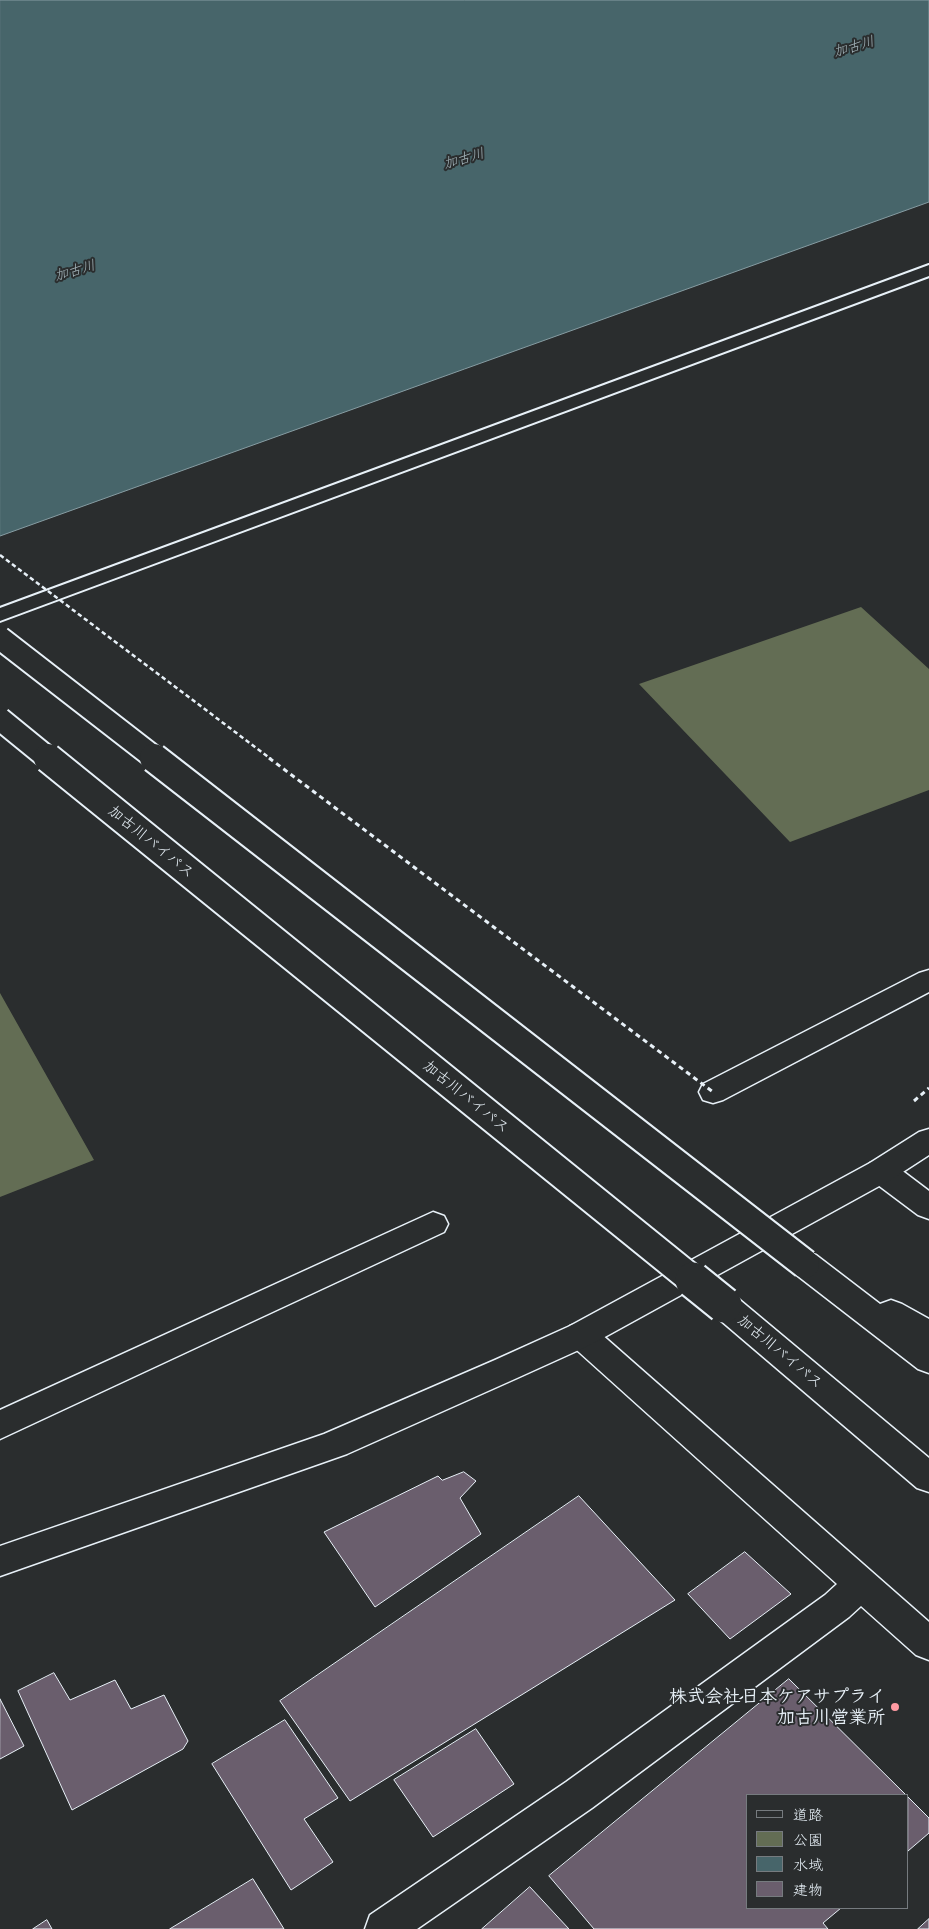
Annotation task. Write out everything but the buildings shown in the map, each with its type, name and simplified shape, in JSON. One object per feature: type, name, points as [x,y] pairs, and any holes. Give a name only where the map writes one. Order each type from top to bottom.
[{"type":"main road","points":[[0,638],[929,1360]]},
{"type":"main road","name":"加古川バイパス","points":[[0,719],[716,1298],[929,1478]]},
{"type":"main road","points":[[713,1092],[929,980]]},
{"type":"main road","points":[[0,1561],[335,1444],[582,1335],[881,1171],[929,1140]]},
{"type":"main road","points":[[881,1171],[929,1207]]},
{"type":"main road","points":[[0,1425],[434,1224]]},
{"type":"main road","points":[[805,1264],[929,1335]]},
{"type":"main road","points":[[582,1335],[929,1644]]},
{"type":"main road","points":[[384,1929],[579,1795],[829,1612],[861,1584]]},
{"type":"lane","points":[[0,615],[929,270]]},
{"type":"path","points":[[0,556],[713,1092]]},
{"type":"green space","points":[[861,607],[929,669],[929,790],[790,842],[639,684]]},
{"type":"green space","points":[[0,993],[94,1160],[0,1197]]},
{"type":"water","name":"加古川","points":[[0,0],[929,0],[929,202],[0,536]]},
{"type":"place","name":"株式会社日本ケアサプライ 加古川営業所","points":[[895,1707]]}]
